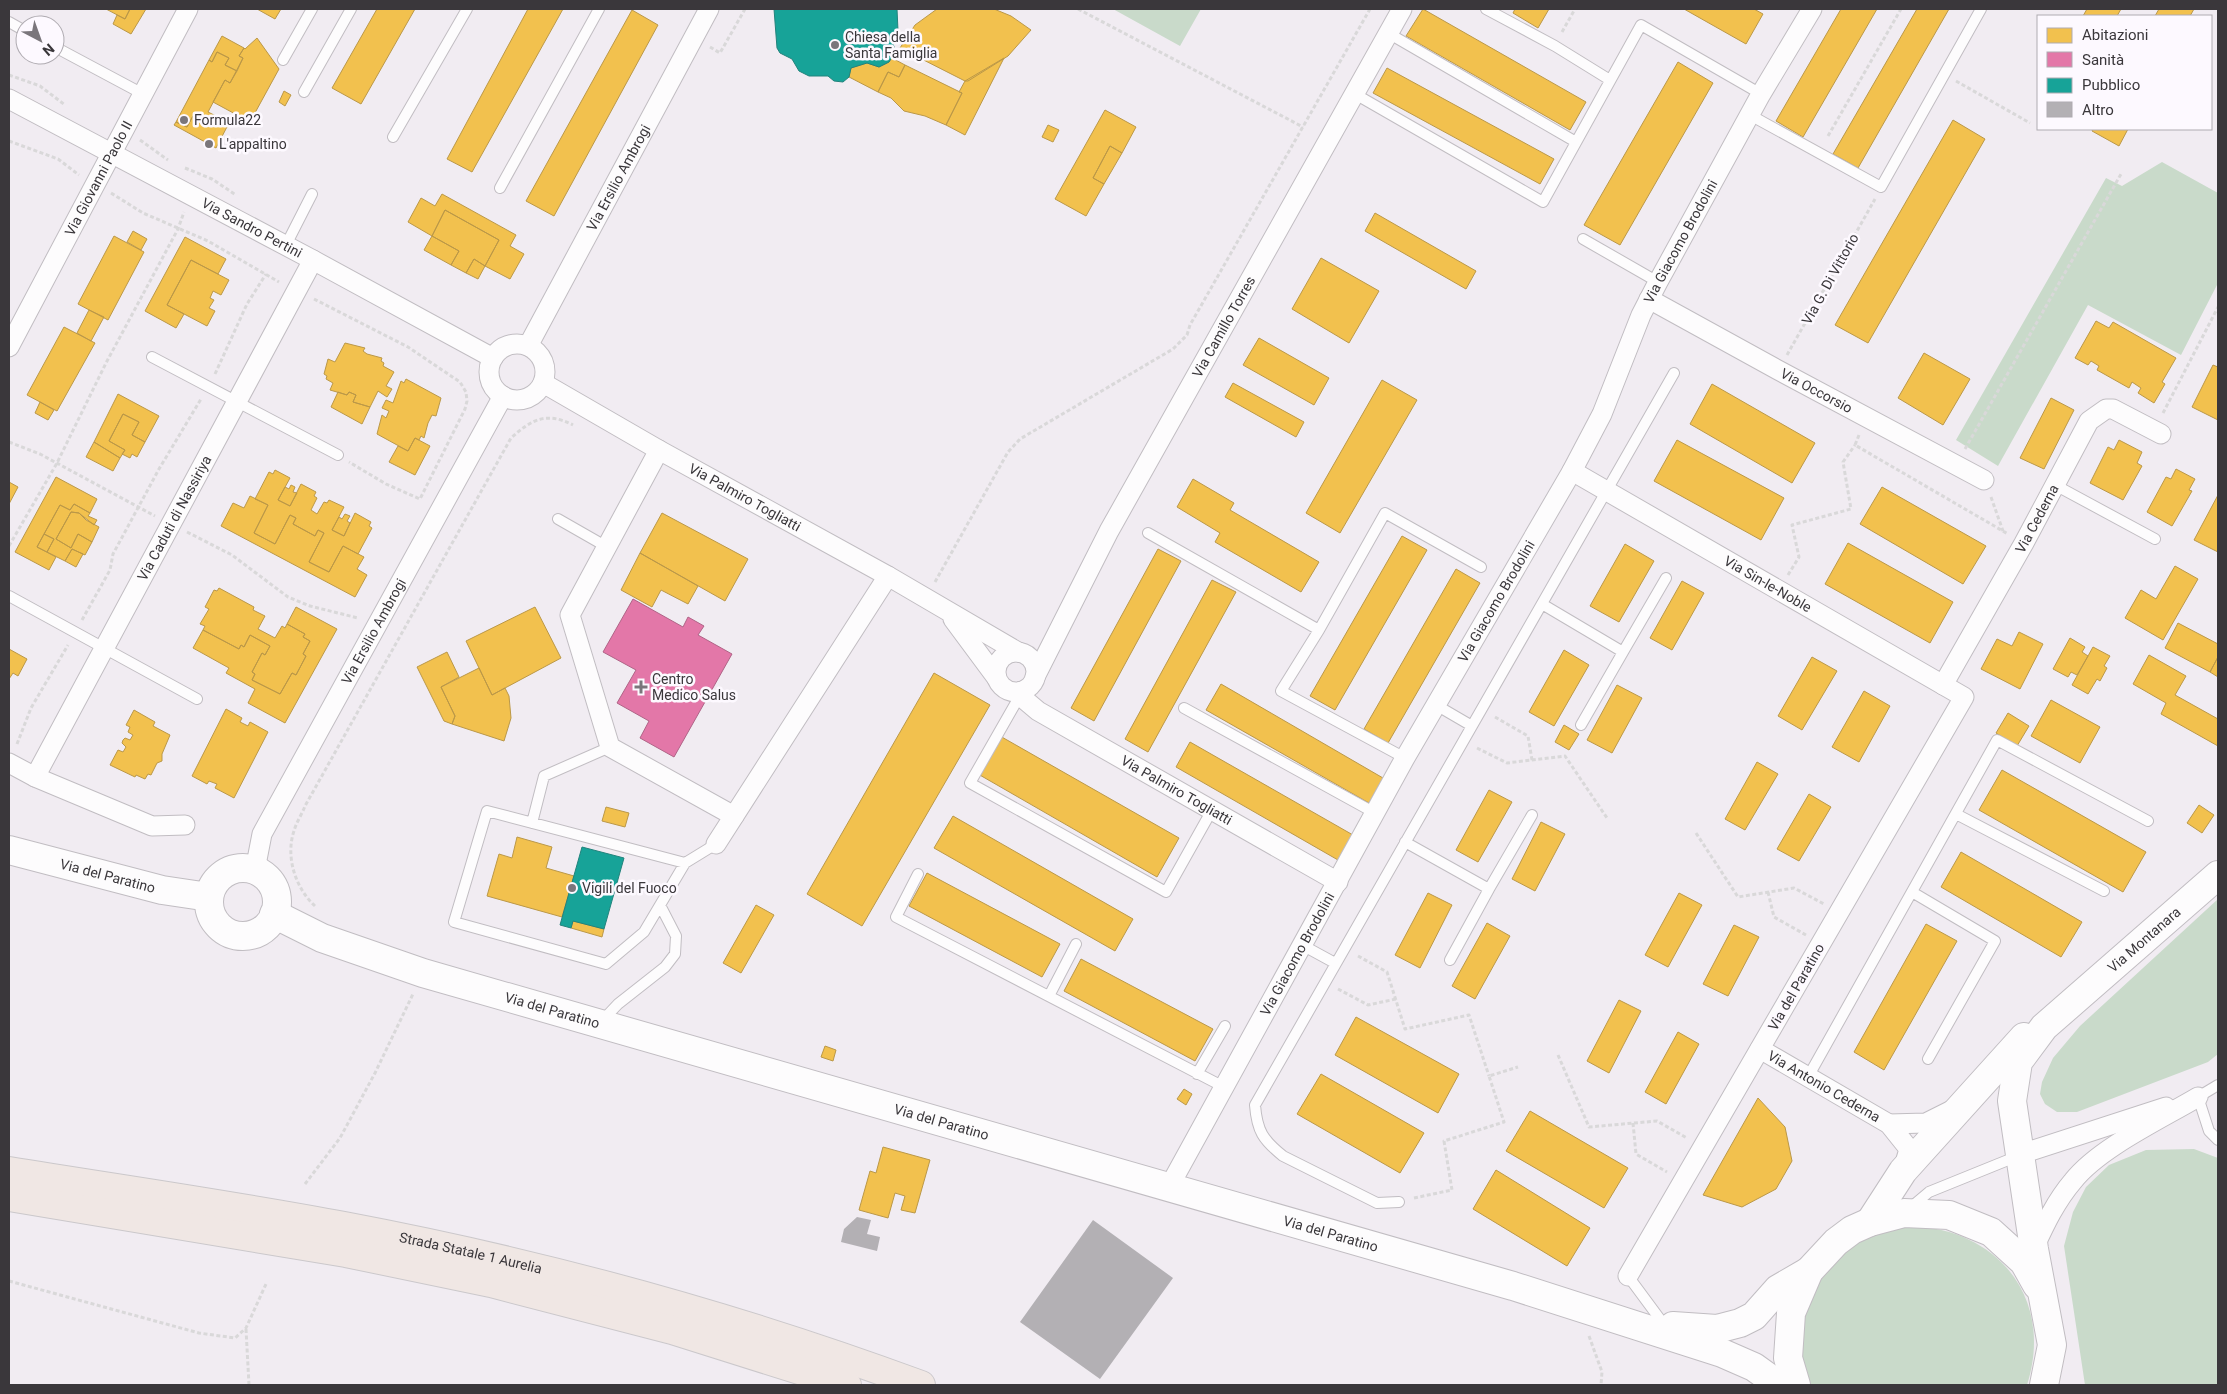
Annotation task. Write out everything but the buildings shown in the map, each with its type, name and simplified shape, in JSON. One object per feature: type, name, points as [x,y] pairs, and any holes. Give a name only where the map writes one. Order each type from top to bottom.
[{"type":"highway","name":"Strada Statale 1 Aurelia","points":[[9,1171],[344,1226],[501,1259],[680,1305],[842,1356],[921,1385]]},
{"type":"highway","name":"Strada Statale 1 Aurelia","points":[[9,1197],[346,1253],[491,1283],[672,1330],[846,1385]]},
{"type":"main road","name":"Via del Paratino","points":[[9,850],[162,890],[209,896]]},
{"type":"main road","points":[[240,868],[255,870],[269,880],[274,888],[276,896],[274,914],[271,921],[258,932],[250,935],[234,935],[226,932],[214,920],[209,905],[209,896],[215,883],[226,873],[240,868]]},
{"type":"main road","name":"Via Montanara","points":[[2070,1005],[2218,875]]},
{"type":"main road","name":"Via del Paratino","points":[[274,914],[322,938],[423,973],[1513,1286],[1612,1319]]},
{"type":"main road","points":[[1870,1222],[1903,1172],[2022,1039],[2050,1014],[2070,1005]]},
{"type":"main road","points":[[2065,1385],[2052,1345],[2046,1302],[2034,1249],[2012,1101],[2018,1062],[2044,1027],[2070,1005]]},
{"type":"main road","points":[[1612,1319],[1716,1330],[1740,1323],[1754,1316],[1778,1289],[1809,1271],[1836,1242],[1852,1230],[1870,1222],[1904,1213],[1949,1215],[1991,1232],[2024,1262],[2046,1302]]},
{"type":"main road","points":[[1796,1385],[1788,1358],[1791,1312],[1809,1271]]},
{"type":"main road","points":[[1612,1319],[1722,1353],[1754,1367],[1778,1385]]},
{"type":"main road","points":[[2044,1385],[2052,1345]]},
{"type":"street","name":"Via Giovanni Paolo II","points":[[9,347],[188,9]]},
{"type":"street","name":"Via Ersilio Ambrogi","points":[[528,346],[709,9]]},
{"type":"street","name":"Via Camillo Torres","points":[[1035,677],[1109,531],[1402,9]]},
{"type":"street","name":"Via Giacomo Brodolini","points":[[1169,1187],[1405,758],[1572,471],[1602,414],[1649,299],[1761,94],[1812,9]]},
{"type":"street","name":"Via Sandro Pertini","points":[[9,99],[286,245],[493,358]]},
{"type":"street","name":"Via Caduti di Nassiriya","points":[[35,777],[313,260]]},
{"type":"street","name":"Via Occorsio","points":[[1649,299],[1984,480]]},
{"type":"street","points":[[520,344],[528,346],[541,357],[544,365],[543,383],[538,391],[530,397],[512,400],[503,396],[491,383],[490,366],[493,358],[504,347],[520,344]]},
{"type":"street","name":"Via Palmiro Togliatti","points":[[543,383],[659,450],[888,576],[1023,654]]},
{"type":"street","name":"Via Ersilio Ambrogi","points":[[255,870],[262,834],[503,396]]},
{"type":"street","name":"Via Cederna","points":[[1942,685],[2024,543],[2089,421],[2106,409],[2114,409],[2157,432]]},
{"type":"street","points":[[659,450],[570,615],[610,747],[734,816]]},
{"type":"street","name":"Via Sin-le-Noble","points":[[1572,471],[1964,697]]},
{"type":"street","points":[[716,844],[888,576]]},
{"type":"street","name":"Via Palmiro Togliatti","points":[[948,612],[996,677]]},
{"type":"street","points":[[1023,654],[1034,664],[1035,677],[1032,683],[1022,691],[1009,691],[999,683],[996,677],[997,664],[1001,659],[1012,652],[1023,654],[1049,648]]},
{"type":"street","name":"Via Palmiro Togliatti","points":[[1022,691],[1025,700],[1038,711],[1338,882]]},
{"type":"street","name":"Via del Paratino","points":[[1628,1276],[1964,697]]},
{"type":"street","points":[[9,763],[35,777],[152,826],[185,825]]},
{"type":"street","name":"Via Antonio Cederna","points":[[1760,1049],[1888,1124],[1909,1149],[1903,1172]]},
{"type":"street","points":[[2021,1154],[2198,1097]]},
{"type":"street","points":[[2034,1249],[2050,1214],[2073,1180],[2103,1152],[2198,1097]]},
{"type":"street","name":"Via Antonio Cederna","points":[[1888,1124],[1926,1123],[1961,1106]]},
{"type":"lane","points":[[283,60],[312,9]]},
{"type":"lane","points":[[304,92],[351,9]]},
{"type":"lane","points":[[393,137],[467,9]]},
{"type":"lane","points":[[500,188],[599,9]]},
{"type":"lane","points":[[1486,9],[1555,46],[1610,80]]},
{"type":"lane","points":[[1750,115],[1881,187],[1981,9]]},
{"type":"lane","points":[[1355,94],[1542,202],[1641,25],[1761,94]]},
{"type":"lane","points":[[1388,34],[1576,142]]},
{"type":"lane","points":[[65,52],[143,94]]},
{"type":"lane","points":[[286,245],[312,194]]},
{"type":"lane","points":[[1583,239],[1658,282]]},
{"type":"lane","points":[[152,357],[338,455]]},
{"type":"lane","points":[[1399,1202],[1377,1203],[1283,1156],[1270,1146],[1260,1133],[1256,1121],[1255,1105],[1674,373]]},
{"type":"lane","points":[[2055,485],[2155,539]]},
{"type":"lane","points":[[1405,758],[1281,691],[1319,630],[1386,513],[1481,567]]},
{"type":"lane","points":[[558,519],[607,547]]},
{"type":"lane","points":[[1148,533],[1319,630]]},
{"type":"lane","points":[[1581,725],[1666,578]]},
{"type":"lane","points":[[9,596],[196,699]]},
{"type":"lane","points":[[1542,604],[1623,652]]},
{"type":"lane","points":[[1022,691],[970,783],[1166,892],[1212,810]]},
{"type":"lane","points":[[1436,705],[1472,726]]},
{"type":"lane","points":[[1184,708],[1375,813]]},
{"type":"lane","points":[[1808,1077],[1997,740],[2148,821]]},
{"type":"lane","points":[[532,823],[544,776],[610,747]]},
{"type":"lane","points":[[685,863],[487,811],[454,922],[606,964],[644,932],[685,863],[716,844]]},
{"type":"lane","points":[[1956,814],[2104,891]]},
{"type":"lane","points":[[1450,960],[1532,815]]},
{"type":"lane","points":[[1405,842],[1489,889]]},
{"type":"lane","points":[[918,874],[896,917],[1224,1087]]},
{"type":"lane","points":[[1912,892],[1995,941],[1928,1059]]},
{"type":"lane","points":[[598,1024],[618,1004],[665,967],[675,954],[676,936],[660,905]]},
{"type":"lane","points":[[1048,996],[1076,944]]},
{"type":"lane","points":[[1302,945],[1335,963]]},
{"type":"lane","points":[[1197,1074],[1225,1026]]},
{"type":"lane","points":[[2218,1085],[2198,1097],[2209,1131],[2218,1140]]},
{"type":"lane","points":[[1904,1213],[1929,1192],[2021,1154]]},
{"type":"lane","points":[[1628,1276],[1665,1326]]},
{"type":"path","points":[[694,38],[720,53],[745,9]]},
{"type":"path","points":[[1078,9],[1303,127]]},
{"type":"path","points":[[926,598],[1008,452],[1020,439],[1181,343],[1370,9]]},
{"type":"path","points":[[1555,46],[1575,9]]},
{"type":"path","points":[[1828,136],[1901,9]]},
{"type":"path","points":[[1944,74],[2030,123]]},
{"type":"path","points":[[9,75],[40,86],[72,109]]},
{"type":"path","points":[[124,131],[156,150],[169,161]]},
{"type":"path","points":[[9,143],[58,159],[143,213],[208,240],[325,306],[408,346],[460,382],[466,392],[467,401],[465,409],[420,499],[362,472],[338,455]]},
{"type":"path","points":[[178,165],[212,179],[242,200]]},
{"type":"path","points":[[1956,465],[2122,174]]},
{"type":"path","name":"Via G. Di Vittorio","points":[[1778,370],[1881,187]]},
{"type":"path","points":[[9,546],[57,463],[106,363],[178,229],[191,195]]},
{"type":"path","points":[[17,744],[31,708],[110,570],[113,554],[159,469],[208,387],[247,304],[266,274]]},
{"type":"path","points":[[2157,432],[2218,307]]},
{"type":"path","points":[[318,908],[305,898],[294,870],[291,851],[293,832],[306,806],[511,438],[532,421],[564,421],[581,430]]},
{"type":"path","points":[[1780,591],[1799,557],[1792,525],[1852,509],[1843,462],[1860,435],[1851,430]]},
{"type":"path","points":[[9,442],[40,454],[138,508],[232,555],[288,597],[310,606],[357,617],[376,627]]},
{"type":"path","points":[[1855,445],[2024,543]]},
{"type":"path","points":[[1984,480],[2003,531]]},
{"type":"path","points":[[1482,709],[1528,736],[1532,760]]},
{"type":"path","points":[[1463,742],[1507,763],[1565,756],[1607,818]]},
{"type":"path","points":[[1696,833],[1738,897],[1794,888],[1840,912]]},
{"type":"path","points":[[1768,892],[1774,917],[1822,943]]},
{"type":"path","points":[[1344,948],[1387,972],[1406,1029],[1469,1015],[1504,1122],[1444,1141],[1452,1190],[1399,1202]]},
{"type":"path","points":[[305,1184],[340,1138],[375,1073],[423,973]]},
{"type":"path","points":[[1325,981],[1368,1004],[1396,999]]},
{"type":"path","points":[[1558,1055],[1589,1127],[1656,1121],[1702,1146]]},
{"type":"path","points":[[1489,1076],[1518,1067]]},
{"type":"path","points":[[1633,1123],[1636,1154],[1682,1181]]},
{"type":"path","points":[[9,1281],[199,1333],[235,1338],[246,1328],[266,1284]]},
{"type":"path","points":[[1578,1307],[1602,1372],[1601,1385]]},
{"type":"path","points":[[246,1328],[249,1385]]},
{"type":"green space","points":[[1113,9],[1201,9],[1180,46]]},
{"type":"green space","points":[[2162,162],[2218,193],[2218,283],[2181,355],[2088,305],[1998,466],[1956,440],[2106,178],[2122,186]]},
{"type":"green space","points":[[2218,899],[2218,1054],[2208,1062],[2077,1112],[2057,1112],[2045,1104],[2040,1094],[2042,1082],[2053,1058],[2080,1026]]},
{"type":"green space","points":[[2194,1149],[2218,1158],[2218,1385],[2085,1385],[2064,1246],[2073,1212],[2086,1187],[2109,1165],[2146,1150]]},
{"type":"green space","points":[[1912,1226],[1943,1230],[1971,1241],[1994,1256],[2013,1275],[2026,1298],[2033,1325],[2033,1354],[2027,1385],[1804,1385],[1801,1378],[1799,1319],[1826,1267],[1856,1242],[1892,1228]]},
{"type":"place","name":"Chiesa della Santa Famiglia","points":[[835,45]]},
{"type":"place","name":"Formula22","points":[[184,120]]},
{"type":"place","name":"L'appaltino","points":[[209,144]]},
{"type":"place","name":"Centro Medico Salus","points":[[641,687]]},
{"type":"place","name":"Vigili del Fuoco","points":[[572,888]]}]
